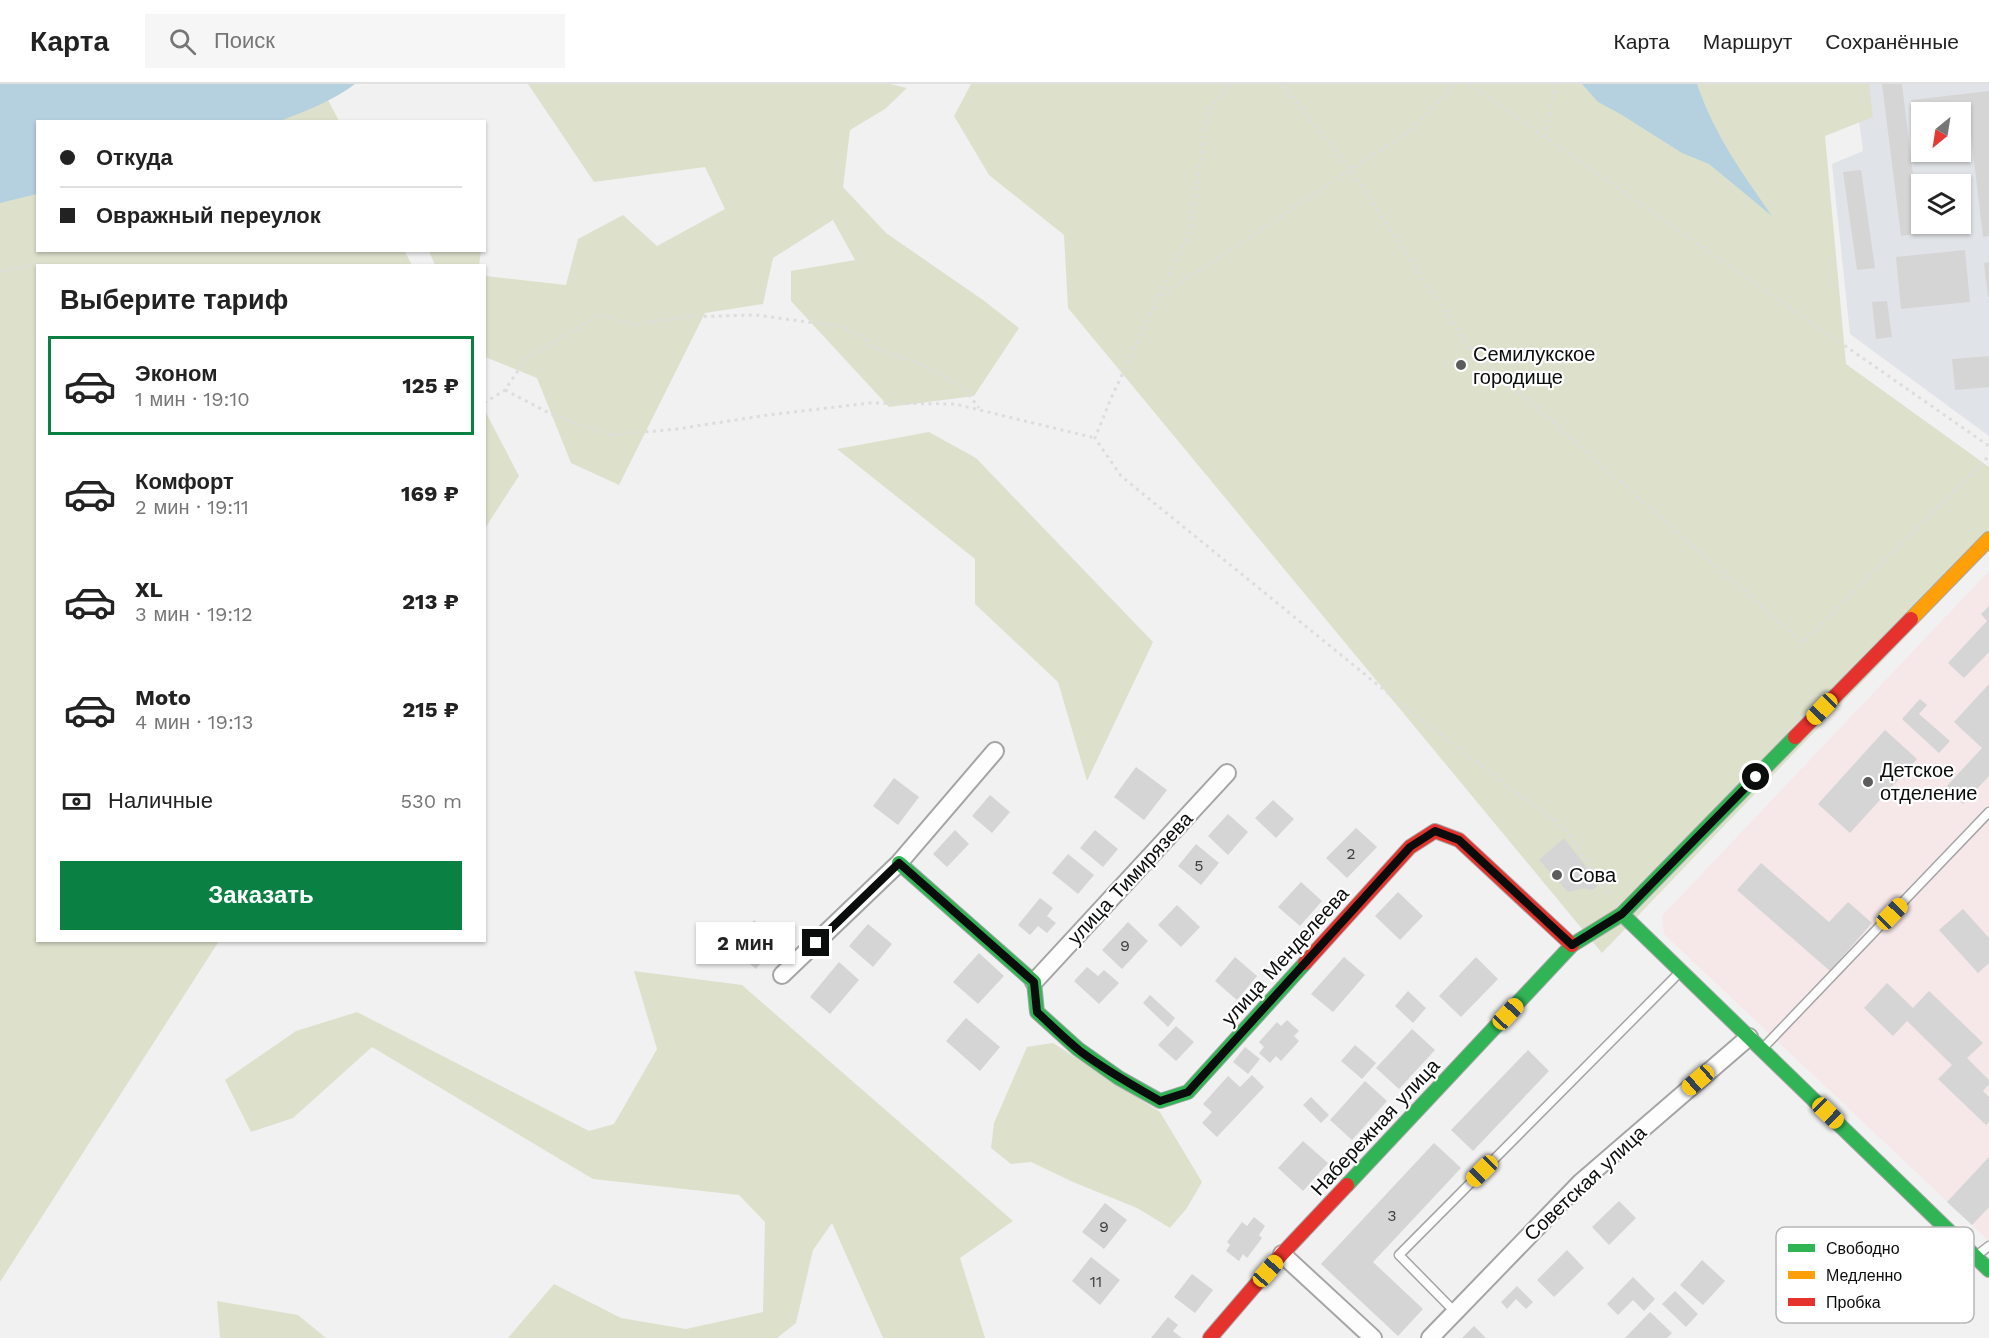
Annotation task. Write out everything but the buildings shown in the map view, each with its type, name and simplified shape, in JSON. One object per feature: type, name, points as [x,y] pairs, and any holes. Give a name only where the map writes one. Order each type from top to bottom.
[{"type":"street","name":"Набережная улица","points":[[1210,1338],[1282,1254],[1572,945],[1622,914],[1989,539]]},
{"type":"street","points":[[782,975],[899,863],[995,751]]},
{"type":"street","name":"улица Тимирязева","points":[[1034,982],[1227,773]]},
{"type":"street","name":"улица Менделеева","points":[[1034,982],[1037,1012],[1078,1049],[1119,1078],[1160,1101],[1188,1092],[1410,847],[1435,831],[1459,840],[1572,945]]},
{"type":"street","points":[[899,863],[1034,982]]},
{"type":"street","points":[[1622,914],[1945,1227]]},
{"type":"street","name":"Советская улица","points":[[1430,1338],[1581,1182],[1749,1037]]},
{"type":"street","points":[[1282,1254],[1373,1338]]},
{"type":"street","points":[[1976,1257],[1989,1270]]},
{"type":"lane","points":[[1762,1049],[1989,812]]},
{"type":"lane","points":[[1455,1312],[1400,1255],[1681,971]]},
{"type":"lane","points":[[1976,1257],[1989,1246]]},
{"type":"path","points":[[1095,438],[1112,396],[1191,228],[1207,112],[1230,84]]},
{"type":"path","points":[[1282,84],[1351,170],[1471,350],[1803,643],[1989,456]]},
{"type":"path","points":[[1158,297],[1413,129],[1455,84]]},
{"type":"path","points":[[1468,84],[1989,446]]},
{"type":"path","points":[[1545,137],[1556,84]]},
{"type":"path","points":[[0,271],[36,265]]},
{"type":"path","points":[[486,402],[505,390],[526,360],[600,314],[633,325],[684,317],[756,315],[844,327],[862,337],[872,347],[921,364],[961,385],[980,410]]},
{"type":"path","points":[[505,390],[554,415],[611,435],[677,429],[870,403],[956,404],[1095,438],[1121,476],[1410,711],[1567,831],[1622,914]]},
{"type":"shaded area","points":[[1854,84],[1989,84],[1989,436],[1850,334],[1832,164],[1863,151]]},
{"type":"shaded area","points":[[1989,571],[1989,1241],[1664,934],[1662,916]]},
{"type":"green space","points":[[528,84],[890,84],[907,88],[885,109],[850,130],[843,187],[886,233],[983,300],[1019,328],[974,396],[889,407],[791,301],[791,271],[855,260],[833,220],[773,258],[763,304],[705,313],[619,485],[571,463],[537,378],[486,357],[486,276],[566,285],[578,239],[623,215],[657,246],[725,209],[705,167],[594,182]]},
{"type":"green space","points":[[971,84],[1869,84],[1873,117],[1825,136],[1846,364],[1989,467],[1989,550],[1602,953],[1068,308],[1064,235],[989,175],[954,116]]},
{"type":"green space","points":[[328,100],[338,120],[266,120]]},
{"type":"green space","points":[[36,192],[36,252],[405,252],[411,264],[36,264],[36,942],[218,942],[0,1282],[0,202]]},
{"type":"green space","points":[[429,252],[481,252],[479,264],[435,264]]},
{"type":"green space","points":[[486,413],[519,476],[486,526]]},
{"type":"green space","points":[[929,432],[976,458],[1153,642],[1087,781],[1058,682],[975,604],[975,559],[837,449]]},
{"type":"green space","points":[[634,971],[742,985],[1013,1221],[960,1258],[985,1338],[883,1338],[832,1223],[813,1250],[796,1323],[777,1338],[508,1338],[554,1284],[621,1318],[686,1329],[763,1312],[765,1222],[739,1195],[593,1179],[372,1047],[293,1118],[251,1132],[225,1080],[296,1031],[357,1012],[589,1131],[614,1124],[657,1049]]},
{"type":"green space","points":[[1053,1043],[1160,1112],[1202,1182],[1187,1208],[1170,1228],[1137,1208],[1031,1162],[1011,1164],[991,1148],[994,1123],[1027,1047]]},
{"type":"green space","points":[[217,1301],[298,1315],[326,1338],[220,1338]]},
{"type":"water","points":[[0,84],[355,84],[328,101],[282,120],[36,120],[36,194],[0,203]]},
{"type":"water","points":[[1582,84],[1697,84],[1720,137],[1772,216],[1709,164],[1682,153],[1598,102]]},
{"type":"traffic: fast","points":[[1347,1185],[1572,945],[1622,914],[1795,737]]},
{"type":"traffic: fast","points":[[899,863],[1034,982],[1037,1012],[1078,1049],[1119,1078],[1160,1101],[1188,1092],[1305,963]]},
{"type":"traffic: fast","points":[[1622,914],[1945,1227]]},
{"type":"traffic: fast","points":[[1974,1255],[1989,1270]]},
{"type":"traffic: slow","points":[[1911,619],[1989,539]]},
{"type":"traffic: jam","points":[[1795,737],[1911,619]]},
{"type":"traffic: jam","points":[[1305,963],[1410,847],[1435,831],[1459,840],[1572,945]]},
{"type":"traffic: jam","points":[[1210,1338],[1282,1254],[1347,1185]]},
{"type":"place","name":"Семилукское городище","points":[[1461,365]]},
{"type":"place","name":"Детское отделение","points":[[1868,782]]},
{"type":"place","name":"Сова","points":[[1557,875]]},
{"type":"route","points":[[816,943],[899,863],[1034,982],[1037,1012],[1064,1037],[1119,1078],[1160,1101],[1188,1092],[1410,847],[1435,831],[1459,840],[1572,945],[1622,914],[1756,777]]}]
